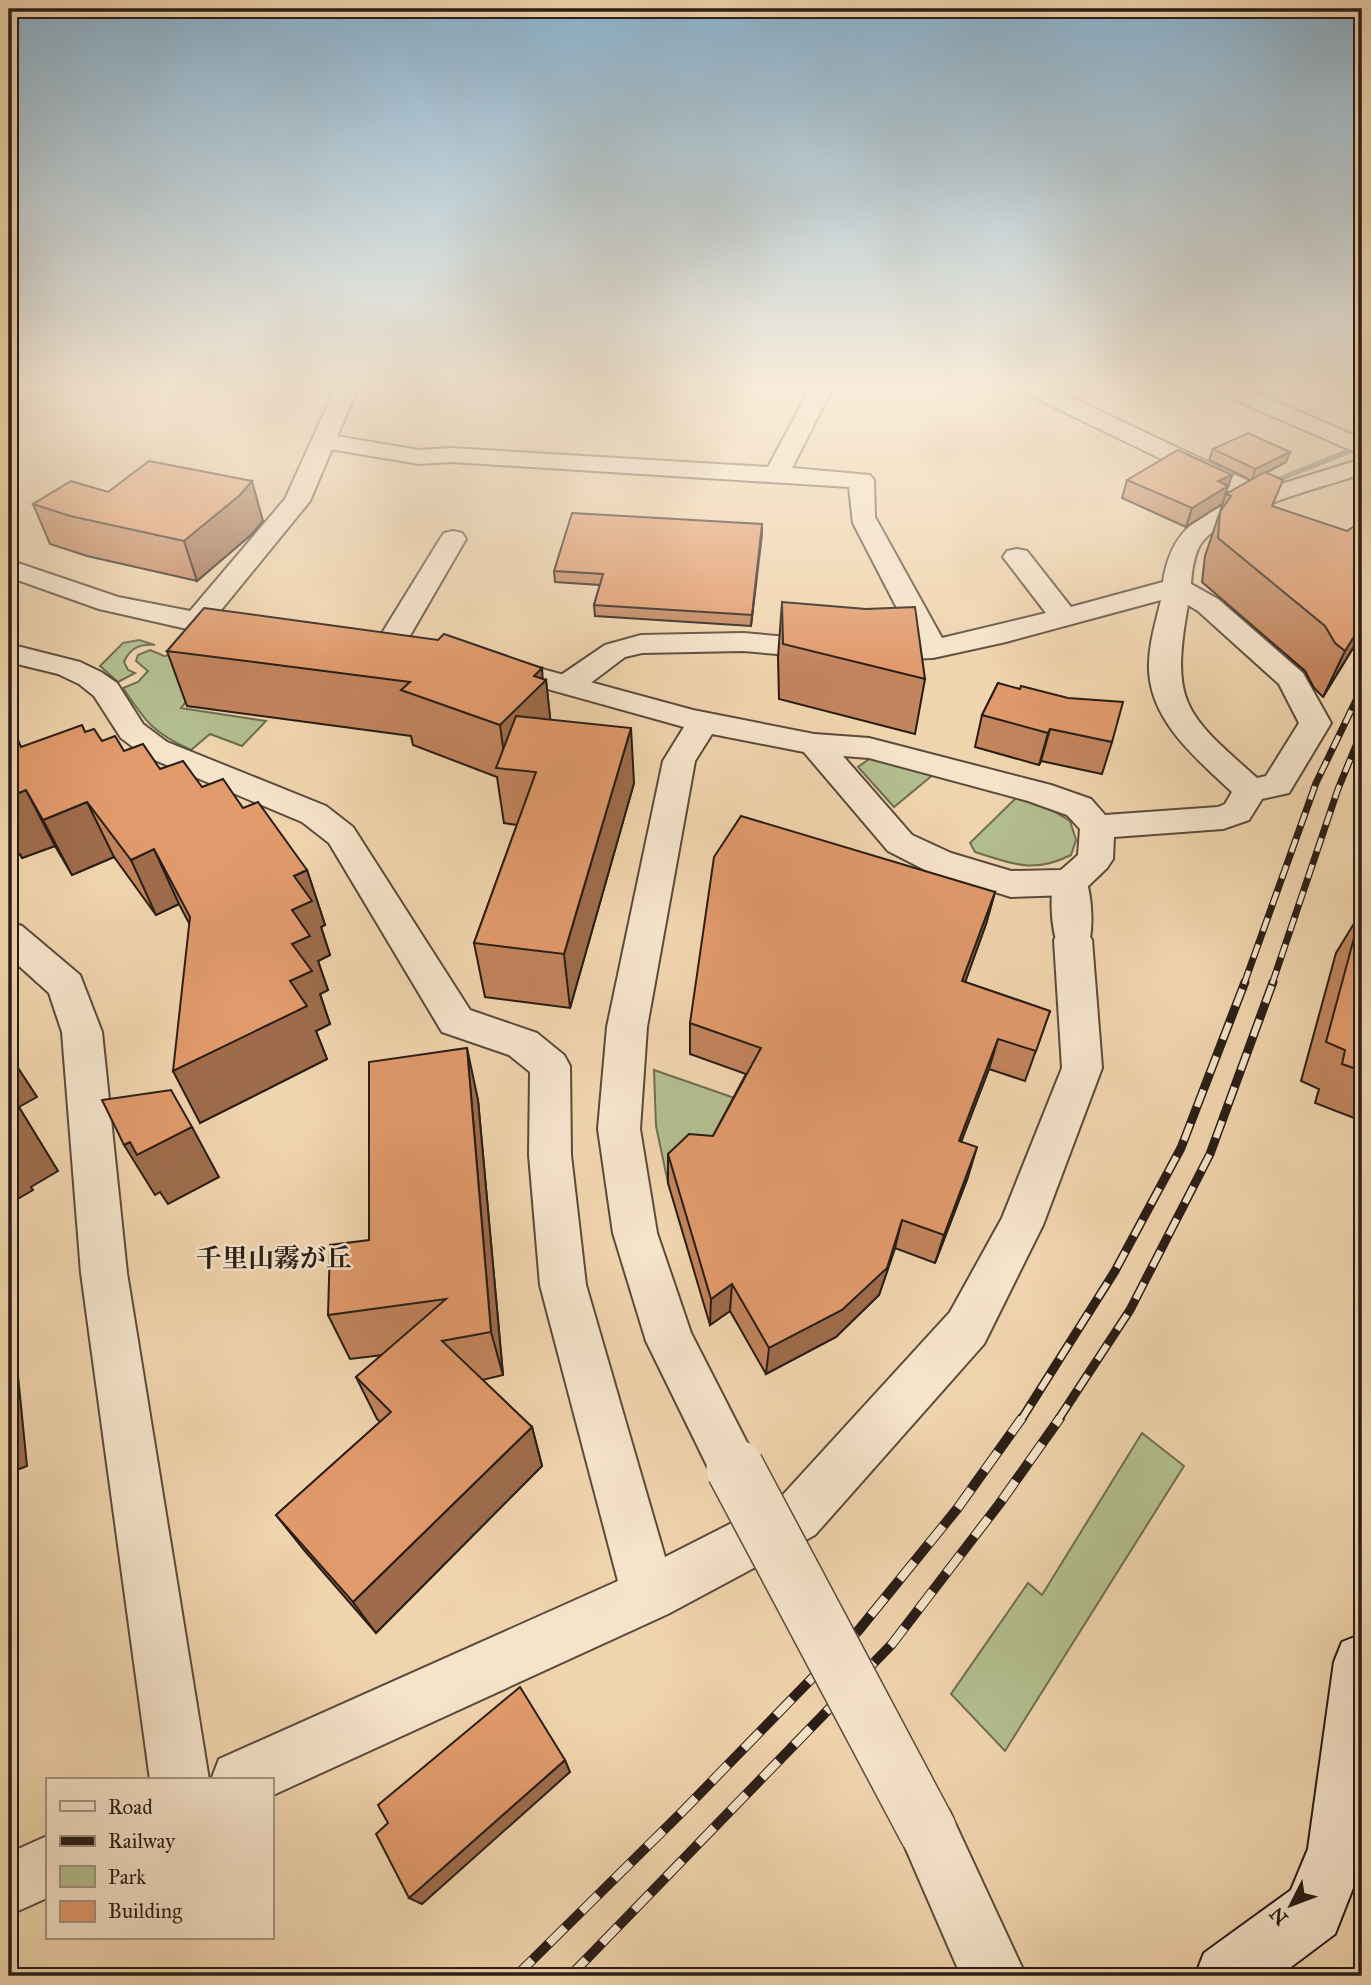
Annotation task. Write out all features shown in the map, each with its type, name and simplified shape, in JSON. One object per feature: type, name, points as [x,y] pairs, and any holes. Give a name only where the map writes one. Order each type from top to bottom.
[{"type":"street","points":[[196,621],[297,501],[307,480]]},
{"type":"street","points":[[855,480],[861,480],[864,519],[933,649]]},
{"type":"street","points":[[1223,480],[1253,494]]},
{"type":"street","points":[[1250,790],[1194,737],[1170,700],[1164,669],[1178,567],[1188,543],[1196,533],[1253,494],[1289,480]]},
{"type":"street","points":[[389,646],[453,539]]},
{"type":"street","points":[[1017,557],[1064,617]]},
{"type":"street","points":[[9,568],[109,603],[196,621],[274,631]]},
{"type":"street","points":[[569,684],[615,651],[641,644],[743,642],[859,652],[933,649],[1176,587],[1208,605],[1292,679],[1315,723],[1277,785],[1250,790],[1237,812],[1223,818],[1097,827]]},
{"type":"street","points":[[9,653],[69,668],[90,678],[106,690],[132,731],[156,750],[314,814],[341,835],[456,1021],[523,1044],[550,1066],[550,1155],[563,1285],[649,1595]]},
{"type":"street","points":[[471,660],[569,684],[755,736],[869,748],[1039,793],[1079,807],[1097,827],[1095,859],[1070,882],[1011,884],[939,862],[900,843],[814,744]]},
{"type":"street","points":[[703,723],[680,761],[627,1027],[619,1129],[635,1233],[670,1341],[928,1831],[995,1976]]},
{"type":"street","points":[[244,1778],[649,1595],[797,1517],[967,1328],[1021,1225],[1082,1068],[1070,882]]},
{"type":"street","points":[[9,936],[66,985],[82,1032],[104,1273],[180,1778]]},
{"type":"street","points":[[1227,1976],[1313,1912],[1338,1849],[1362,1662]]},
{"type":"street","points":[[9,1884],[46,1867]]},
{"type":"green space","points":[[139,640],[155,645],[140,646],[129,653],[124,662],[128,670],[135,673],[118,682],[100,666],[123,643]]},
{"type":"green space","points":[[150,650],[164,656],[183,653],[224,655],[181,708],[266,721],[242,746],[210,734],[191,750],[167,738],[144,718],[123,688],[138,682],[148,671],[136,661],[138,655]]},
{"type":"green space","points":[[872,757],[934,774],[894,807],[858,767]]},
{"type":"green space","points":[[1018,796],[1031,798],[1070,821],[1076,840],[1071,855],[1034,866],[1012,863],[975,852],[970,843]]},
{"type":"green space","points":[[654,1070],[746,1102],[668,1183],[656,1126]]},
{"type":"green space","points":[[1142,1433],[1184,1466],[1005,1751],[951,1694],[1028,1583],[1042,1595]]},
{"type":"building","points":[[124,480],[252,481],[240,495],[184,541],[70,516],[33,504],[71,481],[108,492]]},
{"type":"building","points":[[1127,480],[1221,480],[1218,481],[1228,486],[1192,508]]},
{"type":"building","points":[[1251,480],[1282,480],[1272,506],[1347,531],[1353,527],[1362,529],[1362,624],[1345,651],[1335,643],[1325,626],[1218,538],[1220,512],[1231,496],[1226,494]]},
{"type":"building","points":[[572,513],[762,524],[752,615],[594,605],[603,574],[554,571]]},
{"type":"building","points":[[782,602],[866,609],[915,607],[925,679],[783,644]]},
{"type":"building","points":[[204,608],[438,640],[444,634],[542,668],[534,676],[546,680],[500,725],[401,690],[410,682],[167,651]]},
{"type":"building","points":[[998,683],[1068,698],[1123,702],[1112,742],[1050,729],[1048,733],[982,715]]},
{"type":"building","points":[[516,716],[631,728],[564,954],[474,943],[536,772],[496,768]]},
{"type":"building","points":[[82,725],[85,732],[94,729],[102,741],[115,736],[124,751],[143,744],[160,769],[183,761],[202,787],[223,779],[243,808],[258,802],[307,870],[294,876],[312,901],[292,910],[310,936],[292,944],[312,971],[290,981],[307,1006],[173,1071],[190,917],[154,849],[131,860],[87,802],[43,820],[26,790],[9,797],[9,743],[18,740],[21,747]]},
{"type":"building","points":[[741,816],[995,892],[962,981],[1050,1011],[1036,1051],[998,1039],[959,1141],[977,1147],[944,1235],[902,1220],[887,1268],[842,1310],[769,1348],[732,1284],[711,1299],[668,1154],[689,1134],[713,1136],[761,1048],[690,1023],[714,857]]},
{"type":"building","points":[[1361,912],[1362,1071],[1342,1064],[1345,1050],[1326,1042]]},
{"type":"building","points":[[467,1048],[491,1332],[442,1341],[532,1427],[353,1602],[276,1515],[391,1412],[356,1377],[446,1299],[328,1315],[330,1245],[369,1240],[369,1062]]},
{"type":"building","points":[[171,1090],[192,1127],[137,1155],[130,1142],[124,1145],[102,1100]]},
{"type":"building","points":[[520,1687],[565,1760],[409,1898],[376,1834],[388,1823],[378,1805]]},
{"type":"waterway","points":[[1263,485],[1277,480]]},
{"type":"railway","points":[[1244,984],[1316,783],[1362,688]]},
{"type":"railway","points":[[1272,984],[1338,789],[1362,731]]},
{"type":"railway","points":[[1021,1420],[1115,1271],[1181,1148],[1245,982]]},
{"type":"railway","points":[[1058,1420],[1130,1310],[1210,1154],[1273,982]]},
{"type":"railway","points":[[516,1976],[680,1814],[858,1631],[957,1509],[1022,1418]]},
{"type":"railway","points":[[570,1976],[892,1644],[1000,1503],[1060,1418]]},
{"type":"district","name":"千里山霧が丘","points":[[274,1258]]}]
